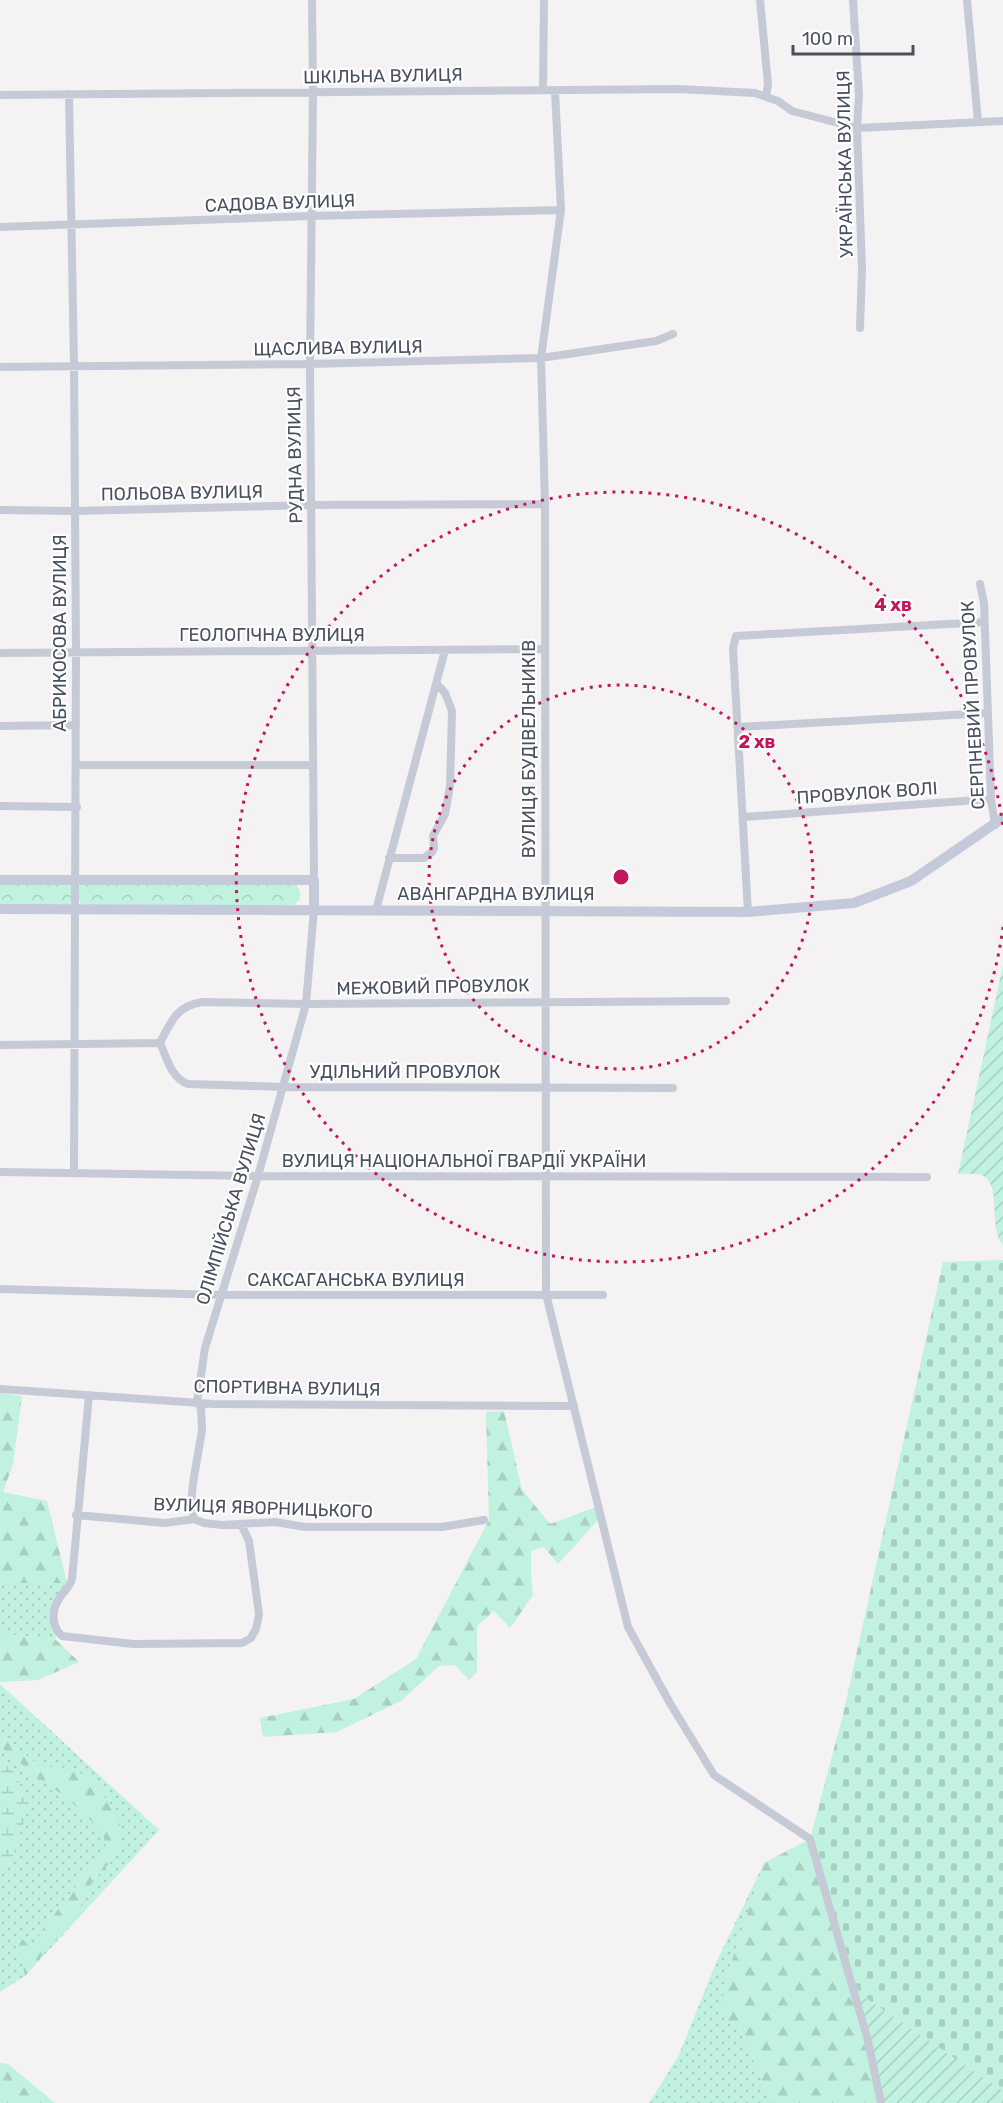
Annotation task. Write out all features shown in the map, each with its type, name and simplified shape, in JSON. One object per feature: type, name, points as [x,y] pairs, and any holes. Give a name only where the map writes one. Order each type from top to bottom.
[{"type":"street","name":"РУДНА ВУЛИЦЯ","points":[[312,0],[314,92],[310,216],[310,364],[314,909]]},
{"type":"street","points":[[543,89],[544,0]]},
{"type":"street","points":[[760,0],[768,84],[766,96],[792,111],[857,128],[1003,121]]},
{"type":"street","name":"УКРАЇНСЬКА ВУЛИЦЯ","points":[[852,0],[859,95],[857,128],[862,269],[860,328]]},
{"type":"street","points":[[967,0],[978,122]]},
{"type":"street","name":"ШКІЛЬНА ВУЛИЦЯ","points":[[0,95],[678,89],[755,93],[766,96]]},
{"type":"street","name":"ВУЛИЦЯ БУДІВЕЛЬНИКІВ","points":[[555,91],[561,210],[541,358],[545,504],[546,1294],[628,1627],[671,1705],[714,1775],[810,1839],[868,2041],[881,2103]]},
{"type":"street","name":"АБРИКОСОВА ВУЛИЦЯ","points":[[69,94],[74,366],[77,807],[74,1173]]},
{"type":"street","name":"САДОВА ВУЛИЦЯ","points":[[0,227],[561,210]]},
{"type":"street","name":"ЩАСЛИВА ВУЛИЦЯ","points":[[0,367],[310,364],[541,358],[656,341],[673,334]]},
{"type":"street","name":"ПОЛЬОВА ВУЛИЦЯ","points":[[0,510],[75,511],[312,505],[545,504]]},
{"type":"street","name":"СЕРПНЕВИЙ ПРОВУЛОК","points":[[980,584],[984,603],[991,800],[999,821]]},
{"type":"street","points":[[748,912],[734,648],[736,636],[984,622]]},
{"type":"street","name":"ГЕОЛОГІЧНА ВУЛИЦЯ","points":[[0,652],[544,649]]},
{"type":"street","points":[[376,910],[446,650]]},
{"type":"street","points":[[389,858],[423,858],[432,852],[436,828],[444,814],[450,786],[452,711],[445,693],[437,684]]},
{"type":"street","points":[[738,727],[988,713]]},
{"type":"street","points":[[0,726],[76,725]]},
{"type":"street","points":[[76,765],[313,765]]},
{"type":"street","name":"ПРОВУЛОК ВОЛІ","points":[[744,817],[991,800]]},
{"type":"street","points":[[0,806],[77,807]]},
{"type":"street","name":"АВАНГАРДНА ВУЛИЦЯ","points":[[0,909],[748,912],[854,903],[911,881],[999,821]]},
{"type":"street","points":[[0,880],[314,880]]},
{"type":"street","name":"ОЛІМПІЙСЬКА ВУЛИЦЯ","points":[[194,1519],[191,1506],[202,1430],[201,1408],[198,1402],[204,1348],[258,1176],[306,1004],[314,909]]},
{"type":"street","name":"МЕЖОВИЙ ПРОВУЛОК","points":[[160,1042],[177,1014],[189,1004],[202,1002],[306,1004],[545,1001],[726,1002]]},
{"type":"street","points":[[0,1046],[160,1042]]},
{"type":"street","name":"УДІЛЬНИЙ ПРОВУЛОК","points":[[160,1042],[175,1074],[182,1082],[188,1084],[284,1087],[673,1088]]},
{"type":"street","name":"ВУЛИЦЯ НАЦІОНАЛЬНОЇ ГВАРДІЇ УКРАЇНИ","points":[[0,1172],[258,1176],[927,1178]]},
{"type":"street","name":"САКСАГАНСЬКА ВУЛИЦЯ","points":[[0,1289],[221,1295],[603,1295]]},
{"type":"street","name":"СПОРТИВНА ВУЛИЦЯ","points":[[0,1389],[226,1404],[574,1406]]},
{"type":"street","points":[[89,1396],[76,1515],[72,1579],[69,1588],[56,1605],[54,1622],[62,1636],[133,1644],[242,1643],[251,1638],[256,1629],[259,1614],[249,1541],[241,1524]]},
{"type":"street","name":"ВУЛИЦЯ ЯВОРНИЦЬКОГО","points":[[76,1515],[165,1523],[194,1519],[204,1523],[275,1522],[305,1527],[442,1527],[484,1520]]},
{"type":"green space","points":[[0,883],[69,884],[72,888],[72,901],[69,905],[0,905]]},
{"type":"green space","points":[[81,884],[296,885],[300,891],[300,899],[294,905],[84,905],[81,904],[79,897]]},
{"type":"green space","points":[[1003,965],[1003,1245],[998,1237],[994,1197],[988,1180],[979,1174],[958,1174]]},
{"type":"green space","points":[[1003,1260],[1003,2091],[851,1988],[810,1839],[843,1715],[943,1262]]},
{"type":"green space","points":[[0,1393],[22,1396],[13,1464],[3,1492],[47,1501],[67,1583],[0,1583]]},
{"type":"green space","points":[[504,1411],[522,1490],[550,1524],[596,1507],[598,1520],[558,1564],[544,1547],[531,1551],[533,1595],[510,1628],[494,1611],[477,1626],[477,1672],[469,1680],[455,1665],[439,1666],[401,1701],[336,1732],[263,1737],[260,1718],[354,1699],[416,1659],[489,1520],[486,1412]]},
{"type":"green space","points":[[0,1583],[67,1583],[57,1598],[55,1639],[0,1634]]},
{"type":"green space","points":[[0,1634],[55,1639],[79,1662],[38,1680],[0,1682]]},
{"type":"green space","points":[[0,1684],[159,1830],[25,1976],[0,1992],[0,1876],[11,1861],[16,1773],[0,1760]]},
{"type":"green space","points":[[0,1734],[40,1766],[69,1768],[96,1780],[122,1829],[118,1853],[91,1884],[78,1912],[25,1976],[21,1955],[15,1945],[20,1936],[31,1949],[41,1932],[106,1846],[102,1831],[67,1798],[34,1775],[0,1746]]},
{"type":"green space","points":[[0,1760],[16,1773],[28,1809],[11,1861],[0,1876]]},
{"type":"green space","points":[[810,1839],[880,2103],[771,2103],[740,2028],[720,2015],[725,1982],[764,1863]]},
{"type":"green space","points":[[764,1863],[725,1982],[740,2028],[771,2103],[649,2103],[678,2057],[716,1963]]},
{"type":"green space","points":[[851,1988],[1003,2091],[1003,2103],[879,2103]]},
{"type":"green space","points":[[0,2063],[8,2064],[55,2103],[0,2103]]}]
